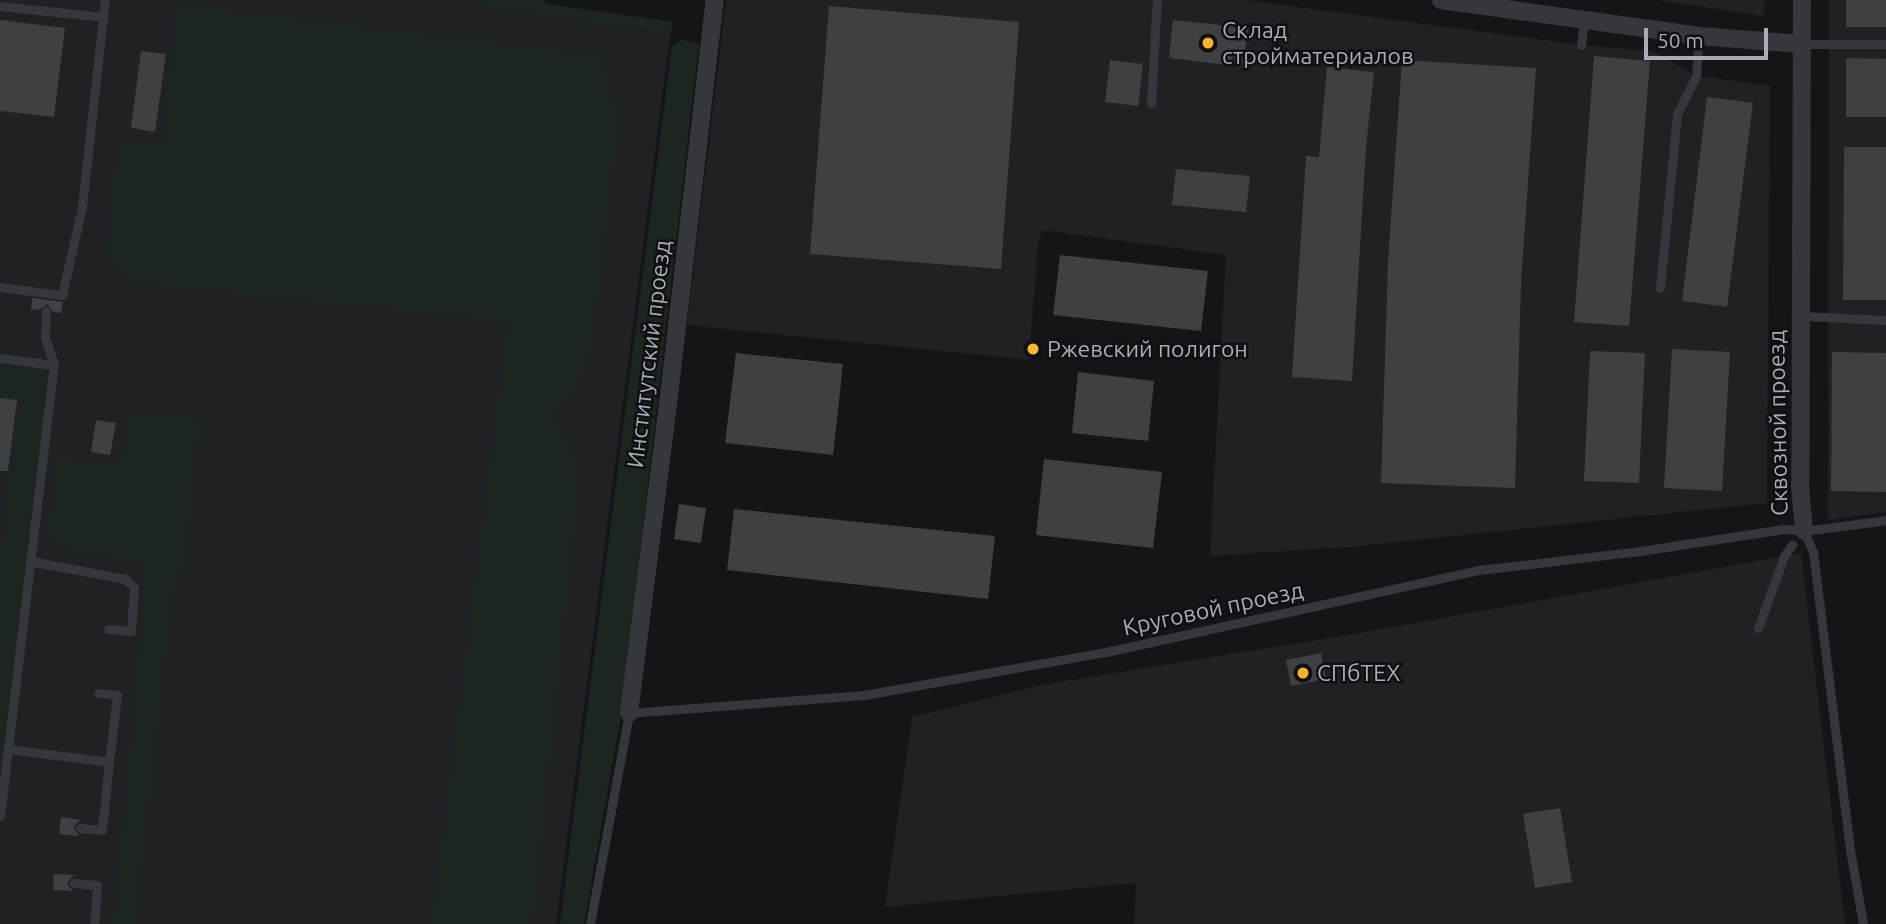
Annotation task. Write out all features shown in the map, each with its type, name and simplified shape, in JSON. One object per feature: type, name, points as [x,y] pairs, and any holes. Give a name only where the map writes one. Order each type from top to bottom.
[{"type":"street","name":"Институтский проезд","points":[[629,713],[673,404],[715,0]]},
{"type":"street","points":[[1441,0],[1699,36],[1801,44]]},
{"type":"street","name":"Сквозной проезд","points":[[1802,0],[1800,486],[1804,531]]},
{"type":"lane","points":[[0,287],[62,295],[82,207],[105,0]]},
{"type":"lane","points":[[1151,103],[1157,0]]},
{"type":"lane","points":[[0,6],[103,18]]},
{"type":"lane","points":[[1581,45],[1584,20]]},
{"type":"lane","points":[[1660,288],[1677,114],[1696,76],[1699,36]]},
{"type":"lane","points":[[1801,44],[1886,44]]},
{"type":"lane","points":[[0,816],[54,365],[45,337],[46,311]]},
{"type":"lane","points":[[1802,316],[1886,320]]},
{"type":"lane","points":[[0,358],[54,365]]},
{"type":"lane","name":"Круговой проезд","points":[[629,713],[864,695],[1106,652],[1479,570],[1640,551],[1784,529],[1804,531],[1886,520]]},
{"type":"lane","name":"Сквозной проезд","points":[[1804,531],[1813,552],[1850,850],[1863,924]]},
{"type":"lane","points":[[1758,628],[1784,556],[1792,545]]},
{"type":"lane","points":[[30,561],[125,579],[134,587],[131,631],[108,629]]},
{"type":"lane","points":[[80,828],[102,830],[117,695],[98,693]]},
{"type":"lane","points":[[590,924],[629,713]]},
{"type":"lane","points":[[8,749],[109,762]]},
{"type":"lane","points":[[74,883],[97,885],[94,924]]},
{"type":"shaded area","points":[[0,0],[431,0],[670,35],[556,924],[0,924]]},
{"type":"shaded area","points":[[431,0],[544,0],[546,4],[674,22],[670,35]]},
{"type":"shaded area","points":[[726,0],[1246,0],[1581,45],[1653,51],[1696,76],[1770,85],[1767,503],[1350,547],[1210,556],[1226,255],[1043,230],[1038,243],[1029,360],[687,325]]},
{"type":"shaded area","points":[[1655,0],[1764,0],[1764,16]]},
{"type":"shaded area","points":[[1829,0],[1886,0],[1886,512],[1828,520]]},
{"type":"shaded area","points":[[176,3],[601,55],[620,122],[592,347],[575,393],[557,405],[557,425],[572,446],[580,486],[533,924],[431,924],[507,322],[134,284],[106,253],[116,140],[163,144]]},
{"type":"shaded area","points":[[681,40],[699,43],[621,715],[584,924],[560,924],[672,46]]},
{"type":"shaded area","points":[[0,361],[51,369],[0,806],[0,550],[19,401],[0,397]]},
{"type":"shaded area","points":[[128,410],[201,419],[185,568],[176,576],[136,924],[113,924],[146,565],[59,548],[48,530],[54,455],[120,466]]},
{"type":"shaded area","points":[[1801,553],[1845,924],[1134,924],[1136,883],[885,907],[912,717],[1047,684],[1354,634]]},
{"type":"building","points":[[1846,0],[1886,0],[1886,27],[1846,27]]},
{"type":"building","points":[[829,6],[1019,22],[1001,269],[810,254]]},
{"type":"building","points":[[0,20],[65,28],[54,117],[0,111]]},
{"type":"building","name":"Склад стройматериалов","points":[[1173,20],[1248,28],[1243,67],[1169,58]]},
{"type":"building","points":[[141,51],[166,54],[155,132],[131,128]]},
{"type":"building","points":[[1594,56],[1650,61],[1629,326],[1574,322]]},
{"type":"building","points":[[1846,58],[1886,59],[1886,117],[1846,117]]},
{"type":"building","points":[[1110,60],[1143,64],[1138,106],[1105,102]]},
{"type":"building","points":[[1402,60],[1536,68],[1521,283],[1515,488],[1381,483],[1388,261]]},
{"type":"building","points":[[1327,67],[1374,72],[1366,147],[1352,381],[1292,377],[1306,156],[1319,157]]},
{"type":"building","points":[[1707,97],[1753,103],[1727,307],[1682,301]]},
{"type":"building","points":[[1844,147],[1886,147],[1886,300],[1843,300]]},
{"type":"building","points":[[1176,169],[1250,176],[1246,212],[1172,205]]},
{"type":"building","points":[[1060,255],[1208,271],[1201,331],[1053,315]]},
{"type":"building","points":[[32,298],[63,302],[61,313],[53,312],[47,304],[39,310],[31,309]]},
{"type":"building","points":[[1672,349],[1730,352],[1722,491],[1664,488]]},
{"type":"building","points":[[1590,351],[1645,353],[1639,483],[1584,481]]},
{"type":"building","points":[[1832,352],[1886,353],[1886,492],[1831,491]]},
{"type":"building","points":[[736,353],[843,364],[833,455],[725,443]]},
{"type":"building","points":[[1078,372],[1154,381],[1148,441],[1072,433]]},
{"type":"building","points":[[0,398],[17,400],[8,471],[0,471]]},
{"type":"building","points":[[96,420],[116,423],[110,455],[91,452]]},
{"type":"building","points":[[1044,459],[1162,472],[1153,548],[1036,535]]},
{"type":"building","points":[[679,504],[706,508],[701,543],[674,539]]},
{"type":"building","points":[[734,509],[995,536],[988,599],[727,570]]},
{"type":"building","name":"СПбТЕХ","points":[[1321,653],[1326,679],[1291,686],[1286,660]]},
{"type":"building","points":[[1560,808],[1572,882],[1535,888],[1523,814]]},
{"type":"building","points":[[61,817],[81,820],[73,827],[79,836],[59,834]]},
{"type":"building","points":[[54,874],[74,875],[67,883],[73,891],[53,890]]},
{"type":"place","name":"Склад стройматериалов","points":[[1208,43]]},
{"type":"place","name":"Ржевский полигон","points":[[1033,349]]},
{"type":"place","name":"СПбТЕХ","points":[[1303,673]]}]
